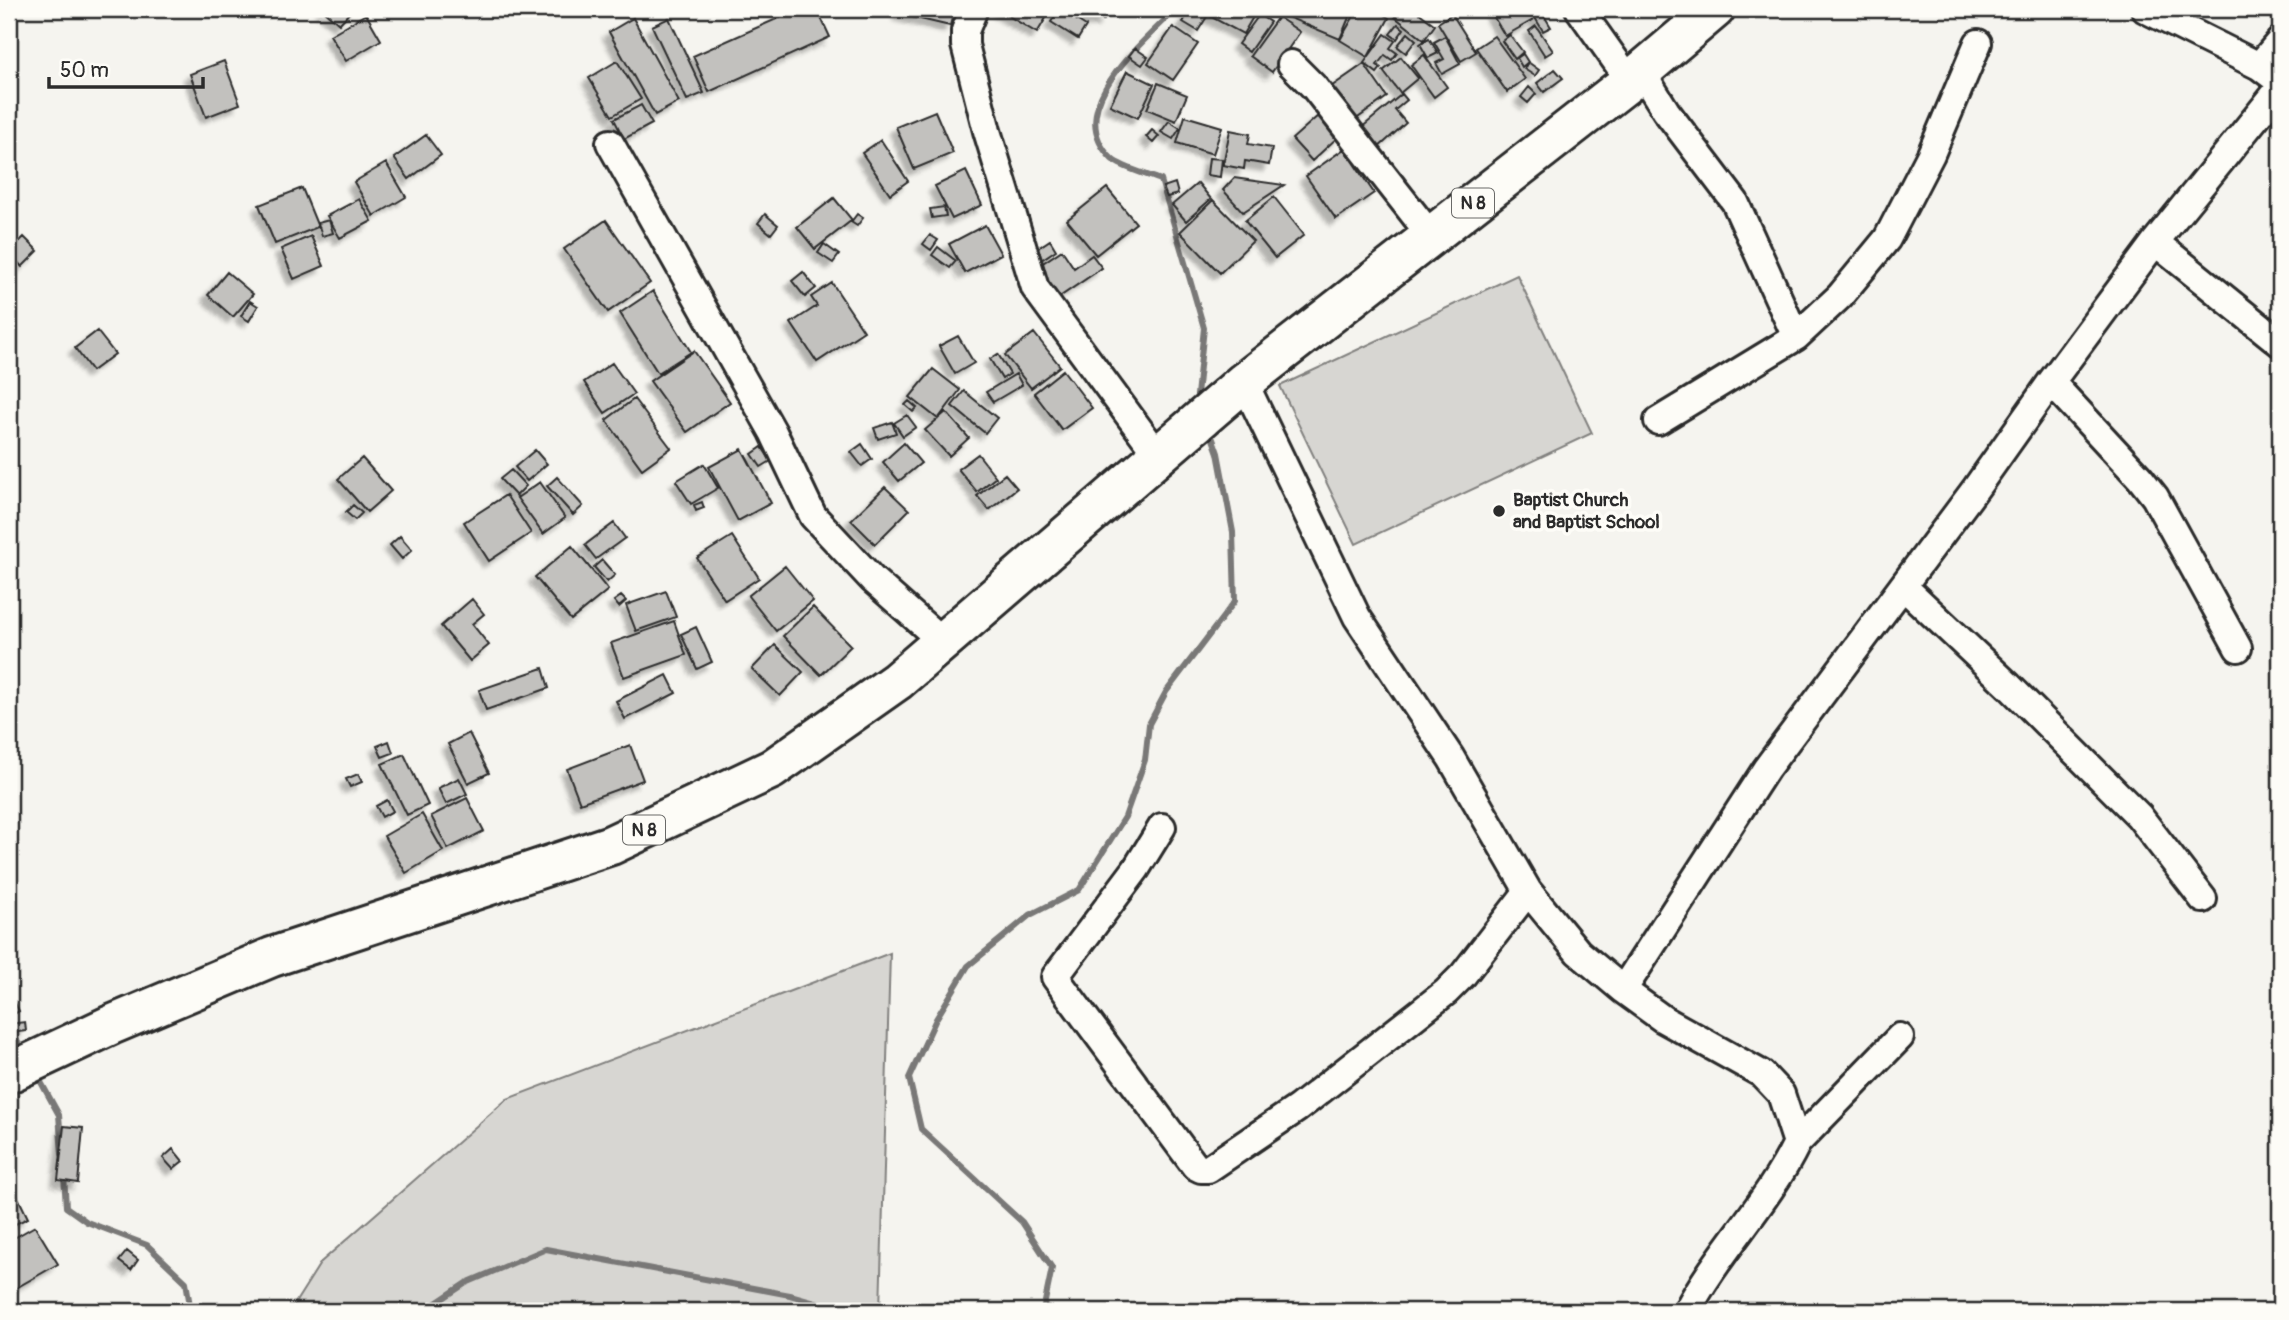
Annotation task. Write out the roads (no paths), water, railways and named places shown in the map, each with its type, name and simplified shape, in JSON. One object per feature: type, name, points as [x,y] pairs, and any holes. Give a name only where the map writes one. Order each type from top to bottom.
[{"type":"highway","name":"N 8","points":[[9,1073],[111,1025],[272,957],[611,845],[766,773],[897,681],[1236,389],[1636,76],[1715,9]]},
{"type":"street","points":[[974,9],[965,31],[965,45],[987,131],[1035,288],[1158,455]]},
{"type":"street","points":[[1579,9],[1667,111],[1735,202],[1796,337]]},
{"type":"street","points":[[2145,9],[2188,19],[2280,82]]},
{"type":"street","points":[[2259,66],[2280,41]]},
{"type":"street","points":[[1658,422],[1796,337],[1840,296],[1887,239],[1931,155],[1978,43]]},
{"type":"street","points":[[1291,64],[1322,97],[1431,236]]},
{"type":"street","points":[[1623,990],[1766,769],[2155,242],[2280,88]]},
{"type":"street","points":[[610,144],[773,432],[813,516],[873,580],[943,642]]},
{"type":"street","points":[[2155,242],[2280,343]]},
{"type":"street","points":[[2051,382],[2155,497],[2238,648]]},
{"type":"street","points":[[1236,389],[1357,617],[1451,758],[1528,891],[1578,952],[1623,990],[1663,1019],[1762,1074],[1781,1094],[1797,1143]]},
{"type":"street","points":[[1903,586],[2140,816],[2203,899]]},
{"type":"street","points":[[1162,827],[1136,869],[1055,977],[1195,1166],[1201,1170],[1208,1170],[1298,1108],[1446,992],[1463,975],[1528,891]]},
{"type":"street","points":[[1687,1311],[1709,1271],[1786,1166],[1797,1143],[1900,1037]]},
{"type":"waterway","points":[[1176,9],[1127,58],[1112,78],[1100,98],[1095,119],[1098,139],[1112,159],[1161,180],[1204,328],[1197,395],[1200,401]]},
{"type":"waterway","points":[[1043,1311],[1052,1268],[1022,1222],[921,1129],[909,1078],[936,1019],[968,966],[1030,915],[1079,890],[1125,817],[1145,760],[1149,724],[1166,692],[1235,601],[1233,532],[1218,453],[1209,428]]},
{"type":"waterway","points":[[9,1026],[23,1052]]},
{"type":"waterway","points":[[36,1073],[59,1115],[62,1154]]},
{"type":"waterway","points":[[64,1176],[66,1207],[87,1222],[147,1245],[186,1282],[191,1311]]},
{"type":"waterway","points":[[424,1311],[466,1283],[546,1249],[790,1295],[847,1311]]},
{"type":"place","name":"Baptist Church and Baptist School","points":[[1499,511]]}]
